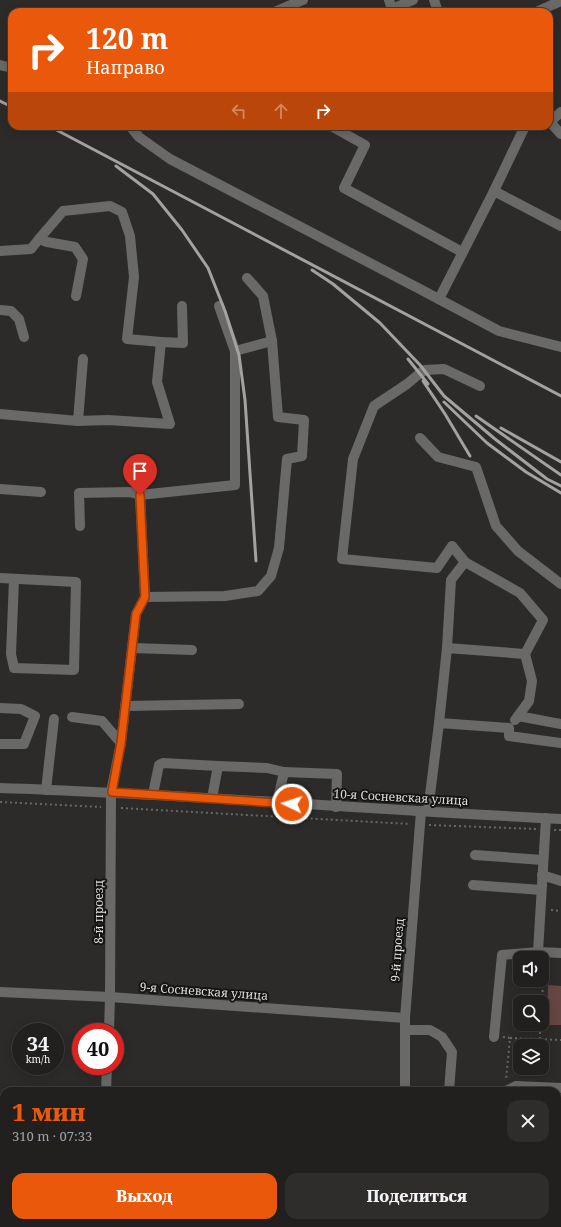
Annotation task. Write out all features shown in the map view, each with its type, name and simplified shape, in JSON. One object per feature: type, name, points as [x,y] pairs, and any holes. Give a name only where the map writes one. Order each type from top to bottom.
[{"type":"street","points":[[284,8],[303,0]]},
{"type":"street","points":[[394,8],[413,0]]},
{"type":"street","points":[[545,8],[561,1]]},
{"type":"street","points":[[553,119],[561,112]]},
{"type":"street","points":[[553,126],[561,134]]},
{"type":"street","points":[[133,130],[139,137],[170,159],[499,331],[561,347]]},
{"type":"street","points":[[338,130],[365,145],[344,188],[462,252]]},
{"type":"street","points":[[439,299],[523,130]]},
{"type":"street","points":[[494,191],[561,226]]},
{"type":"street","points":[[0,251],[31,249],[63,211],[110,206],[122,212],[130,236],[134,277],[127,339],[183,343],[182,306]]},
{"type":"street","points":[[39,239],[75,247],[83,259],[76,296]]},
{"type":"street","points":[[140,495],[145,597],[225,596],[258,591],[271,576],[279,548],[287,459],[302,456],[304,420],[278,417],[272,341],[263,296],[247,278]]},
{"type":"street","points":[[80,526],[79,493],[130,492],[140,495],[235,485],[235,351],[219,306]]},
{"type":"street","points":[[0,310],[11,311],[19,319],[24,337]]},
{"type":"street","points":[[235,351],[272,341]]},
{"type":"street","points":[[0,414],[78,421],[108,420],[170,424],[157,382],[162,342]]},
{"type":"street","points":[[78,421],[82,359]]},
{"type":"street","points":[[480,386],[444,369],[426,370],[374,406],[353,459],[342,559],[437,568],[452,546],[464,562],[520,593],[543,620],[525,654],[532,681],[529,701],[509,728],[509,736],[561,743]]},
{"type":"street","points":[[420,438],[438,457],[476,467],[496,526],[518,552],[561,584]]},
{"type":"street","points":[[0,490],[41,492]]},
{"type":"street","name":"9-й проезд","points":[[405,1087],[405,1018],[420,825],[424,811],[439,723],[447,648],[451,580],[464,562]]},
{"type":"street","points":[[0,578],[14,578],[76,582],[74,670],[14,668],[10,654],[14,578]]},
{"type":"street","name":"8-й проезд","points":[[109,1023],[112,792],[121,743],[136,614],[145,597]]},
{"type":"street","points":[[132,648],[192,650]]},
{"type":"street","points":[[447,648],[525,654]]},
{"type":"street","points":[[125,706],[239,704]]},
{"type":"street","points":[[0,708],[21,709],[35,716],[24,744],[0,744]]},
{"type":"street","points":[[518,716],[561,724]]},
{"type":"street","points":[[72,717],[102,721],[121,743]]},
{"type":"street","points":[[46,790],[54,719]]},
{"type":"street","points":[[439,723],[509,728]]},
{"type":"street","points":[[153,794],[159,765],[163,763],[267,768],[284,772],[337,774],[336,806]]},
{"type":"street","points":[[212,798],[218,766]]},
{"type":"street","points":[[277,803],[284,772]]},
{"type":"street","name":"10-я Сосневская улица","points":[[0,788],[153,794],[277,803],[561,819]]},
{"type":"street","points":[[541,951],[541,890],[546,818]]},
{"type":"street","points":[[476,855],[543,860]]},
{"type":"street","points":[[542,875],[561,881]]},
{"type":"street","points":[[473,885],[541,890]]},
{"type":"street","points":[[549,952],[561,952]]},
{"type":"street","points":[[494,1037],[502,955],[513,954]]},
{"type":"street","name":"9-я Сосневская улица","points":[[0,992],[110,997],[405,1018]]},
{"type":"street","points":[[405,1030],[430,1030],[442,1037],[452,1052],[449,1087]]},
{"type":"street","points":[[106,1087],[107,1075]]},
{"type":"street","points":[[506,1087],[538,1087]]},
{"type":"path","points":[[0,802],[420,825],[561,830]]},
{"type":"path","points":[[494,1037],[540,1039],[540,1031]]},
{"type":"path","points":[[506,1087],[510,1038]]},
{"type":"path","points":[[549,1039],[561,1040]]},
{"type":"shaded area","points":[[549,985],[561,986],[561,1025],[549,1025],[549,995],[548,995]]},
{"type":"railway","points":[[0,101],[8,105]]},
{"type":"railway","points":[[57,130],[561,396]]},
{"type":"railway","points":[[116,166],[153,194],[182,230],[208,268],[225,311],[239,355],[245,400],[256,561]]},
{"type":"railway","points":[[312,270],[333,284],[380,323],[420,365],[444,396],[495,439],[547,479],[561,486]]},
{"type":"railway","points":[[408,359],[428,384]]},
{"type":"railway","points":[[423,381],[470,456]]},
{"type":"railway","points":[[444,402],[487,443],[526,472],[561,493]]},
{"type":"railway","points":[[476,416],[561,475]]},
{"type":"railway","points":[[501,428],[561,462]]},
{"type":"route","points":[[140,495],[145,597],[136,614],[121,743],[112,792],[292,804]]}]
